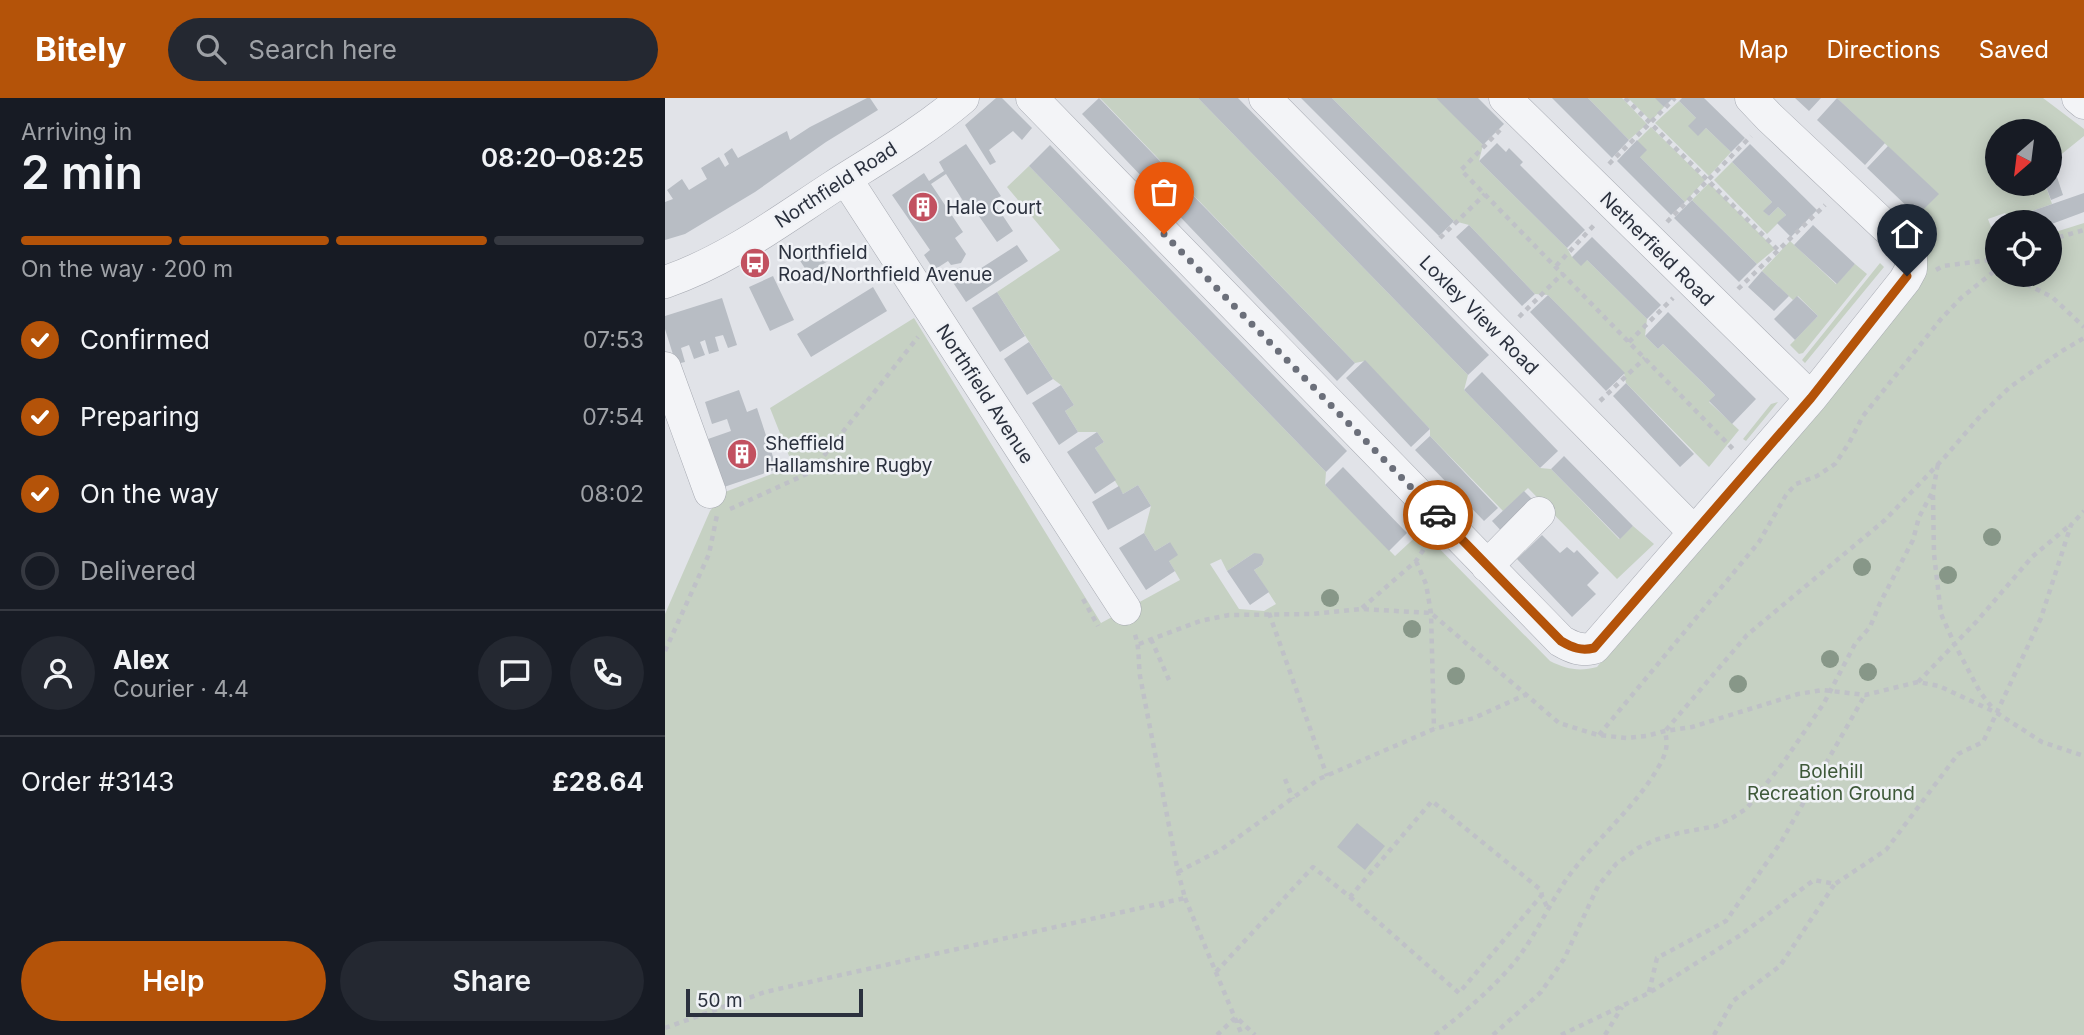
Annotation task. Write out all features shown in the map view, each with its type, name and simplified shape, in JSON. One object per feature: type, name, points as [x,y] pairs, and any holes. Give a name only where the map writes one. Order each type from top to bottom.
[{"type":"street","points":[[1032,98],[1561,641],[1584,651],[1594,648],[1811,398],[1910,268],[1911,252],[1760,108]]},
{"type":"street","name":"Loxley View Road","points":[[1265,98],[1694,532]]},
{"type":"street","points":[[2078,98],[2084,103]]},
{"type":"street","name":"Northfield Road","points":[[665,282],[722,257],[846,178],[945,104]]},
{"type":"street","name":"Netherfield Road","points":[[1511,105],[1811,398]]},
{"type":"street","name":"Northfield Avenue","points":[[846,178],[1125,609]]},
{"type":"street","points":[[665,368],[713,504]]},
{"type":"street","points":[[1487,566],[1539,513]]},
{"type":"path","points":[[1625,98],[1779,251]]},
{"type":"path","points":[[1589,182],[1675,98]]},
{"type":"path","points":[[1511,105],[1461,170],[1751,468]]},
{"type":"path","points":[[1649,239],[1709,180],[1760,108]]},
{"type":"path","points":[[1717,308],[1843,188]]},
{"type":"path","points":[[1420,257],[1485,194]]},
{"type":"path","points":[[1556,266],[1613,205]]},
{"type":"path","points":[[2062,236],[2084,230]]},
{"type":"path","points":[[1910,268],[1915,282],[1921,283],[1943,266],[1985,261]]},
{"type":"path","points":[[1498,336],[1563,273]]},
{"type":"path","points":[[1598,735],[1759,542],[1786,495],[1796,484],[1817,476],[1835,464],[1863,416],[1941,319],[1985,279]]},
{"type":"path","points":[[1629,342],[1690,281]]},
{"type":"path","points":[[2032,287],[2052,297],[2084,327]]},
{"type":"path","points":[[665,651],[709,554],[713,504],[811,472],[919,335],[939,322]]},
{"type":"path","points":[[1665,731],[1747,635],[1885,520],[2010,387],[2084,338]]},
{"type":"path","points":[[1582,418],[1645,358]]},
{"type":"path","points":[[1938,464],[1933,491],[1934,554],[1941,614],[1980,692],[1997,713]]},
{"type":"path","points":[[1493,1035],[1542,992],[1564,959],[1598,886],[1616,864],[1638,848],[1679,833],[1716,826],[1746,809],[1783,763],[1824,703],[1855,644],[1870,627],[1913,540],[1919,517],[1933,491]]},
{"type":"path","points":[[1918,682],[1977,621],[2032,557],[2084,511]]},
{"type":"path","points":[[1362,609],[1416,561],[1431,539],[1447,524]]},
{"type":"path","points":[[1714,1035],[1733,1001],[1780,966],[1835,884],[1886,850],[1958,754],[1983,742],[2041,618],[2071,525]]},
{"type":"path","points":[[1416,561],[1426,583],[1431,613],[1434,729]]},
{"type":"path","points":[[1083,598],[1098,626]]},
{"type":"path","points":[[1242,1035],[1185,898],[1138,661],[1139,644],[1200,621],[1229,615],[1312,614],[1362,609],[1431,613],[1559,723],[1598,735],[1627,738],[1646,736],[1692,727],[1798,694],[1830,690],[1865,695],[1918,682],[1939,686],[1997,713],[2042,742],[2084,756]]},
{"type":"path","points":[[1269,613],[1327,776]]},
{"type":"path","points":[[1151,639],[1169,680]]},
{"type":"path","points":[[1178,872],[1222,849],[1327,776],[1434,729],[1474,718],[1525,695]]},
{"type":"path","points":[[1649,993],[1657,958],[1726,920],[1781,842],[1865,695]]},
{"type":"path","points":[[1435,1035],[1478,1000],[1509,969],[1528,944],[1572,872],[1647,785],[1660,765],[1668,745],[1665,731]]},
{"type":"path","points":[[1285,779],[1293,799]]},
{"type":"path","points":[[1350,897],[1432,801],[1541,890],[1549,909]]},
{"type":"path","points":[[1216,972],[1313,867],[1459,993],[1542,896]]},
{"type":"path","points":[[1561,1035],[1649,993],[1739,936],[1814,880],[1835,884]]},
{"type":"path","points":[[665,1028],[765,992],[1185,898]]},
{"type":"path","points":[[1161,903],[1165,912]]},
{"type":"path","points":[[1605,1035],[1622,1006]]},
{"type":"path","points":[[1217,1035],[1236,1017]]},
{"type":"path","points":[[1236,1017],[1255,1035]]},
{"type":"green space","points":[[1100,98],[1198,98],[1468,375],[1464,390],[1540,468],[1551,469],[1619,539],[1633,526],[1654,544],[1617,579],[1528,488],[1503,511],[1430,436],[1430,429],[1365,361],[1355,363]]},
{"type":"green space","points":[[1332,98],[1436,98],[1442,103],[1483,145],[1479,161],[1567,248],[1572,257],[1587,260],[1647,319],[1645,336],[1658,349],[1663,344],[1715,395],[1709,402],[1739,430],[1709,467],[1626,383],[1624,373],[1548,295],[1535,294],[1469,225],[1454,221]]},
{"type":"green space","points":[[1588,98],[1622,98],[1647,124],[1629,140]]},
{"type":"green space","points":[[1628,98],[1656,98],[1664,107],[1651,121]]},
{"type":"green space","name":"Bolehill Recreation Ground","points":[[1837,98],[2043,98],[2084,129],[2084,136],[2062,154],[2062,119],[1985,119],[1985,196],[2049,196],[2052,204],[2035,210],[1985,210],[1985,287],[2062,287],[2062,230],[2084,223],[2084,1035],[665,1035],[665,614],[710,511],[725,492],[793,466],[770,408],[914,318],[1101,623],[1180,580],[1169,561],[1170,542],[1155,551],[1144,533],[1151,506],[1138,485],[1123,494],[1095,448],[1104,442],[1097,432],[1078,432],[1065,411],[1074,405],[1061,385],[1053,379],[997,292],[1060,250],[1007,187],[1029,166],[1326,472],[1325,485],[1395,556],[1422,531],[1550,661],[1578,669],[1597,667],[1915,282],[1912,231],[1917,216],[1938,194]],"holes":[[[1254,553],[1263,559],[1262,565],[1254,570],[1276,604],[1264,611],[1239,609],[1210,564],[1221,559],[1227,571]]]},
{"type":"green space","points":[[1679,101],[1696,118],[1698,135],[1706,128],[1731,152],[1709,176],[1655,123]]},
{"type":"green space","points":[[1651,127],[1705,180],[1685,202],[1640,157],[1637,141]]},
{"type":"green space","points":[[1732,162],[1772,202],[1764,211],[1769,216],[1778,207],[1786,215],[1767,234],[1714,180]]},
{"type":"green space","points":[[1709,183],[1775,249],[1757,264],[1692,200]]},
{"type":"green space","points":[[1790,241],[1836,284],[1855,264],[1867,274],[1803,353],[1799,354],[1790,345],[1818,316],[1798,296],[1793,300],[1762,271]]},
{"type":"green space","points":[[1880,263],[1884,267],[1805,363],[1802,360]]},
{"type":"green space","points":[[1778,402],[1746,441],[1743,439],[1771,404]]},
{"type":"building","points":[[870,98],[878,110],[826,142],[755,192],[685,234],[665,240],[665,202],[673,199],[667,190],[682,179],[689,190],[707,179],[701,168],[719,157],[725,167],[729,164],[724,154],[732,148],[738,158],[787,131],[790,140]]},
{"type":"building","points":[[996,98],[1002,98],[1032,128],[1022,140],[1013,131],[989,150],[996,162],[990,165],[965,125]]},
{"type":"building","points":[[1099,98],[1355,363],[1337,381],[1082,114]]},
{"type":"building","points":[[1198,98],[1238,98],[1489,355],[1468,375]]},
{"type":"building","points":[[1301,98],[1332,98],[1454,221],[1439,236]]},
{"type":"building","points":[[1436,98],[1478,98],[1504,124],[1483,145]]},
{"type":"building","points":[[1552,98],[1588,98],[1629,140],[1612,158]]},
{"type":"building","points":[[1655,98],[1673,98],[1664,107]]},
{"type":"building","points":[[1682,98],[1704,98],[1745,138],[1731,152],[1706,128],[1698,136],[1688,126],[1696,118],[1679,101]]},
{"type":"building","points":[[1795,98],[1821,98],[1809,111]]},
{"type":"building","points":[[1837,98],[1885,143],[1865,165],[1817,120]]},
{"type":"building","points":[[1637,140],[1647,150],[1640,157],[1685,202],[1671,215],[1617,161]]},
{"type":"building","points":[[1497,143],[1506,152],[1509,148],[1523,162],[1520,165],[1585,230],[1567,248],[1479,161]]},
{"type":"building","name":"Hale Court","points":[[966,144],[1001,196],[993,201],[1013,231],[997,242],[976,212],[972,215],[946,174],[931,184],[963,232],[955,238],[966,254],[961,263],[951,265],[948,261],[934,270],[924,255],[930,250],[892,195],[924,173],[929,181],[944,171],[939,162]]},
{"type":"building","points":[[1750,144],[1817,210],[1791,237],[1777,223],[1786,215],[1778,207],[1769,216],[1763,211],[1772,202],[1732,162]]},
{"type":"building","points":[[1050,145],[1347,451],[1326,472],[1029,166]]},
{"type":"building","points":[[1888,146],[1939,194],[1917,216],[1867,168]]},
{"type":"building","points":[[2084,193],[2084,212],[2062,220],[2062,210],[2035,210]]},
{"type":"building","points":[[1692,200],[1757,264],[1739,282],[1674,218]]},
{"type":"building","points":[[1469,225],[1535,294],[1522,306],[1456,237]]},
{"type":"building","points":[[1813,225],[1855,264],[1837,284],[1794,245]]},
{"type":"building","points":[[1592,237],[1661,305],[1647,319],[1587,260],[1581,266],[1572,257]]},
{"type":"building","points":[[819,243],[830,260],[808,273],[797,256]]},
{"type":"building","points":[[1017,245],[1028,261],[966,302],[952,281],[953,272],[960,267],[972,274]]},
{"type":"building","points":[[1762,271],[1789,296],[1774,311],[1748,287]]},
{"type":"building","points":[[773,276],[794,320],[770,331],[749,287]]},
{"type":"building","points":[[873,287],[887,311],[811,357],[797,334]]},
{"type":"building","points":[[997,292],[1025,336],[1000,352],[972,308]]},
{"type":"building","points":[[1548,295],[1625,373],[1606,391],[1530,312]]},
{"type":"building","points":[[1797,296],[1818,316],[1795,340],[1774,319]]},
{"type":"building","points":[[722,298],[737,345],[728,348],[723,335],[715,337],[719,351],[709,354],[705,340],[700,342],[705,355],[694,359],[689,345],[681,348],[685,362],[676,364],[665,329],[665,316]]},
{"type":"building","points":[[1668,312],[1756,399],[1732,424],[1709,401],[1715,395],[1663,344],[1658,349],[1645,336]]},
{"type":"building","points":[[1029,342],[1053,379],[1027,395],[1004,359]]},
{"type":"building","points":[[1365,360],[1430,429],[1411,447],[1346,378]]},
{"type":"building","points":[[1482,372],[1558,451],[1540,468],[1464,390]]},
{"type":"building","points":[[1626,383],[1694,454],[1680,467],[1613,396]]},
{"type":"building","points":[[1061,385],[1074,405],[1065,411],[1078,432],[1059,445],[1032,403]]},
{"type":"building","name":"Sheffield Hallamshire Rugby","points":[[739,390],[747,412],[757,408],[777,469],[724,487],[708,439],[731,431],[727,419],[712,424],[705,402]]},
{"type":"building","points":[[1097,432],[1104,442],[1095,448],[1116,480],[1095,494],[1067,452]]},
{"type":"building","points":[[1430,436],[1498,508],[1484,521],[1415,450]]},
{"type":"building","points":[[1564,456],[1633,526],[1620,539],[1551,469]]},
{"type":"building","points":[[1343,467],[1407,533],[1389,551],[1325,485]]},
{"type":"building","points":[[1138,485],[1151,506],[1108,530],[1092,502],[1119,486],[1123,494]]},
{"type":"building","points":[[1524,491],[1537,504],[1505,535],[1492,521]]},
{"type":"building","points":[[1144,533],[1155,551],[1170,542],[1178,555],[1169,561],[1175,571],[1146,590],[1119,548]]},
{"type":"building","points":[[1542,535],[1560,553],[1567,547],[1574,553],[1577,550],[1599,573],[1587,585],[1596,594],[1572,617],[1517,559]]},
{"type":"building","points":[[1254,553],[1261,554],[1264,559],[1262,565],[1254,570],[1269,592],[1250,605],[1227,571]]},
{"type":"building","points":[[1357,823],[1385,846],[1365,870],[1337,847]]},
{"type":"way so far","points":[[1164,234],[1438,515]]},
{"type":"place","name":"Hale Court","points":[[923,207]]},
{"type":"place","name":"Northfield Road/Northfield Avenue","points":[[755,263]]},
{"type":"place","name":"Sheffield Hallamshire Rugby","points":[[742,454]]},
{"type":"route","points":[[1438,515],[1561,641],[1584,651],[1594,648],[1811,398],[1907,276]]}]
